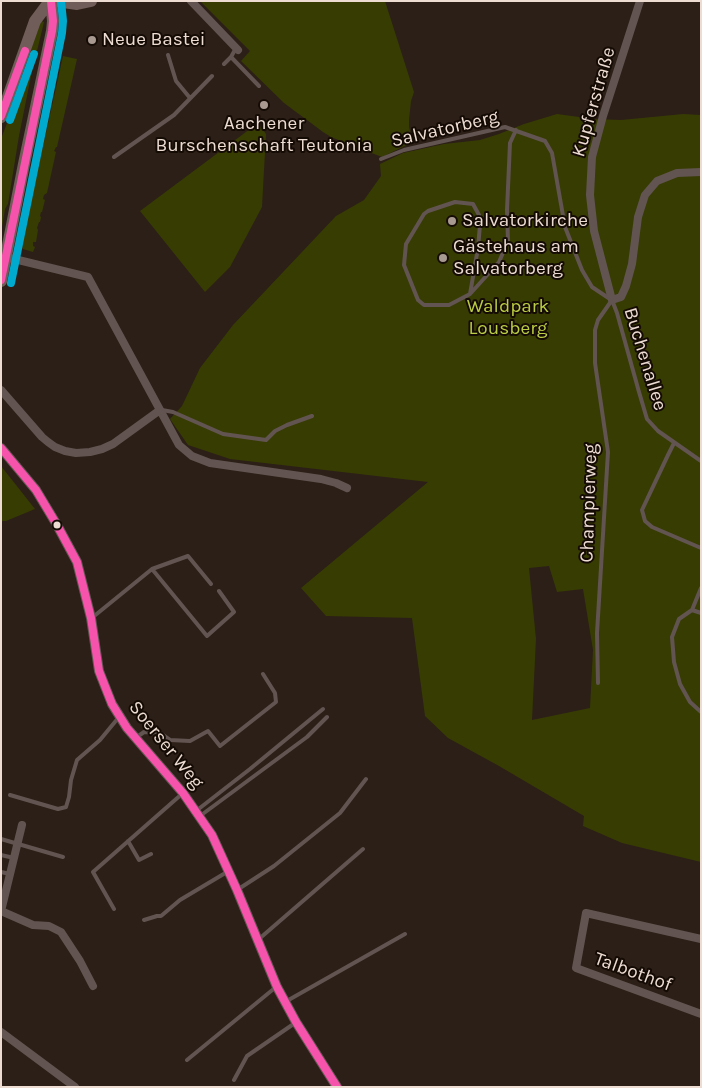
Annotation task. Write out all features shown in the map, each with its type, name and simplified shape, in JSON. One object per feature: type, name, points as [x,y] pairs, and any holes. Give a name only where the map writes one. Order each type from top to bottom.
[{"type":"main road","points":[[1,117],[35,21],[51,1]]},
{"type":"main road","points":[[1,281],[52,32],[51,1]]},
{"type":"main road","points":[[57,1],[76,4],[91,1]]},
{"type":"street","points":[[191,1],[237,49]]},
{"type":"street","name":"Kupferstraße","points":[[612,300],[594,231],[590,196],[592,158],[603,116],[640,1]]},
{"type":"street","points":[[612,300],[621,296],[626,286],[632,264],[638,217],[645,195],[657,181],[677,173],[701,172]]},
{"type":"street","points":[[6,258],[88,277],[179,445],[192,456],[210,463],[322,479],[347,488]]},
{"type":"street","points":[[1,390],[48,442],[65,452],[90,452],[102,449],[113,444],[160,410]]},
{"type":"street","name":"Soerser Weg","points":[[1,448],[36,490],[77,562],[91,618],[99,671],[112,704],[135,739],[183,793],[212,835],[277,987],[296,1022],[337,1087]]},
{"type":"street","points":[[22,825],[1,911],[33,925],[49,926],[61,932],[80,960],[93,986]]},
{"type":"street","name":"Talbothof","points":[[701,939],[586,913],[576,968],[701,1014]]},
{"type":"street","points":[[1,1032],[75,1087]]},
{"type":"lane","points":[[224,64],[237,49]]},
{"type":"lane","points":[[168,55],[176,82],[190,98]]},
{"type":"lane","points":[[231,57],[259,86]]},
{"type":"lane","points":[[114,157],[174,115],[212,76]]},
{"type":"lane","name":"Salvatorberg","points":[[381,159],[404,150],[505,127],[545,141],[552,153],[565,227],[582,270],[592,287],[612,300]]},
{"type":"lane","points":[[470,294],[480,224],[479,215],[474,204],[455,202],[428,211],[424,214],[406,244],[404,264],[418,300],[424,305],[449,305],[470,294],[499,262],[508,241],[506,210],[510,143],[516,130]]},
{"type":"lane","name":"Buchenallee","points":[[612,300],[647,419],[658,431],[701,461]]},
{"type":"lane","name":"Champierweg","points":[[598,683],[597,633],[608,452],[595,363],[595,330],[598,320],[612,300]]},
{"type":"lane","points":[[160,410],[173,412],[223,434],[266,440],[275,431],[312,416]]},
{"type":"lane","points":[[674,443],[642,510],[643,515],[645,521],[652,527],[701,548]]},
{"type":"lane","points":[[91,618],[152,569],[188,556],[211,584]]},
{"type":"lane","points":[[152,569],[207,636],[234,612],[219,591]]},
{"type":"lane","points":[[701,588],[692,610],[679,620],[672,637],[674,662],[680,684],[690,702],[701,712]]},
{"type":"lane","points":[[692,610],[701,613]]},
{"type":"lane","points":[[135,739],[144,732],[160,733],[170,740],[190,741],[208,731],[220,746],[276,702],[275,693],[263,674]]},
{"type":"lane","points":[[198,814],[323,709]]},
{"type":"lane","points":[[10,795],[58,809],[66,807],[77,760],[100,740],[119,717]]},
{"type":"lane","points":[[198,814],[306,737],[326,717]]},
{"type":"lane","points":[[237,890],[274,866],[340,813],[366,779]]},
{"type":"lane","points":[[114,909],[93,872],[183,793]]},
{"type":"lane","points":[[1,839],[63,857]]},
{"type":"lane","points":[[128,841],[139,860],[151,854]]},
{"type":"lane","points":[[257,940],[363,849]]},
{"type":"lane","points":[[1,855],[14,858]]},
{"type":"lane","points":[[144,920],[161,916],[180,900],[229,871]]},
{"type":"lane","points":[[1,872],[10,874]]},
{"type":"lane","points":[[285,1002],[405,934]]},
{"type":"lane","points":[[187,1060],[277,987]]},
{"type":"lane","points":[[234,1080],[248,1056],[296,1022]]},
{"type":"green space","points":[[200,1],[385,1],[414,92],[409,120],[413,142],[382,157],[323,132],[284,103],[241,61],[250,51]]},
{"type":"green space","points":[[41,21],[44,22],[31,76],[1,233],[1,139],[29,65],[27,61]]},
{"type":"green space","points":[[63,56],[77,59],[57,147],[54,151],[56,152],[47,193],[43,199],[45,200],[37,228],[36,242],[33,242],[35,247],[33,252],[23,249],[21,246]]},
{"type":"green space","name":"Waldpark Lousberg","points":[[557,114],[594,119],[621,120],[683,114],[701,115],[701,862],[622,843],[583,826],[584,816],[448,738],[425,716],[412,618],[326,616],[301,588],[428,482],[230,459],[188,445],[170,419],[182,406],[200,368],[233,325],[336,216],[364,200],[381,176],[380,164],[403,153],[444,144],[480,140]],"holes":[[[549,566],[557,592],[583,589],[593,650],[590,708],[532,720],[536,639],[529,568]]]},
{"type":"green space","points":[[258,123],[266,134],[262,207],[230,267],[205,292],[140,211]]},
{"type":"green space","points":[[1,466],[35,509],[6,521],[1,521]]},
{"type":"transit line","points":[[1,280],[52,31],[51,1]]},
{"type":"transit line","points":[[11,283],[62,33],[61,1]]},
{"type":"transit line","points":[[1,116],[25,51]]},
{"type":"transit line","points":[[10,120],[34,54]]},
{"type":"transit line","points":[[1,448],[36,490],[77,562],[91,618],[99,671],[112,704],[127,728],[183,793],[212,835],[277,987],[296,1022],[337,1087]]},
{"type":"place","name":"Neue Bastei","points":[[92,40]]},
{"type":"place","name":"Aachener Burschenschaft Teutonia","points":[[264,105]]},
{"type":"place","name":"Salvatorkirche","points":[[452,221]]},
{"type":"place","name":"Gästehaus am Salvatorberg","points":[[443,258]]}]
